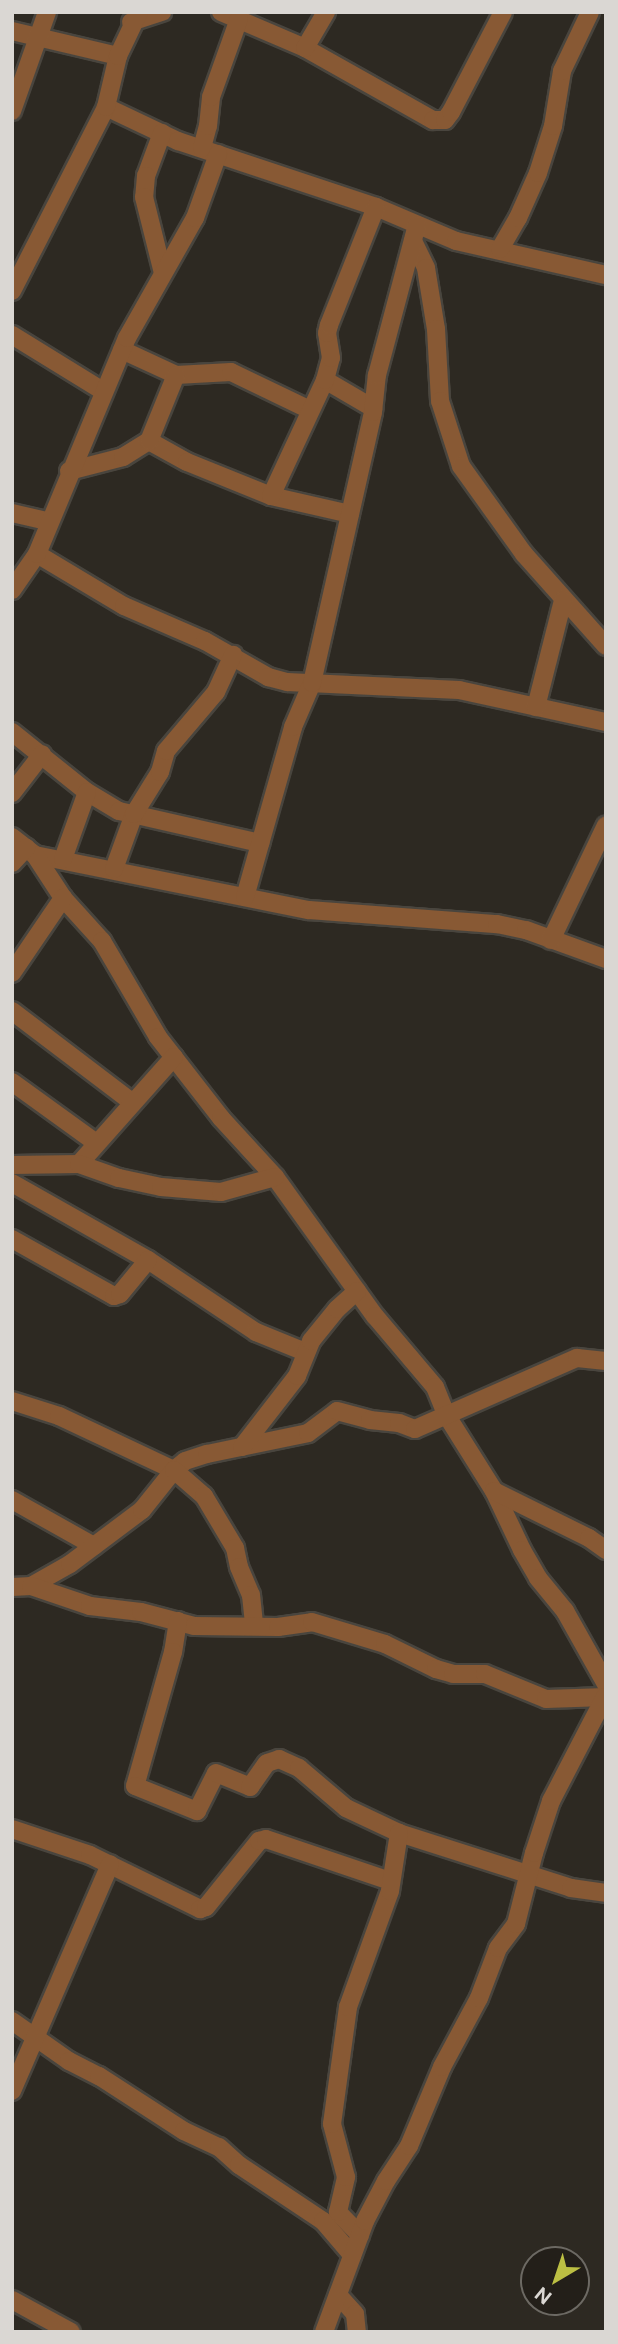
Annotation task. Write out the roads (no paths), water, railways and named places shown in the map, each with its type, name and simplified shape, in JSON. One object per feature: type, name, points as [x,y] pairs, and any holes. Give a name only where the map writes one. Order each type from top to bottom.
[{"type":"street","points":[[12,111],[47,12]]},
{"type":"street","points":[[12,291],[106,107],[118,56],[133,16],[162,12]]},
{"type":"street","points":[[221,12],[305,48],[433,120],[445,120],[503,12]]},
{"type":"street","points":[[305,48],[327,12]]},
{"type":"street","points":[[500,249],[518,218],[538,173],[553,126],[562,71],[590,12]]},
{"type":"street","points":[[12,590],[37,554],[69,471],[122,350],[195,218],[210,151],[208,126],[211,97],[239,19]]},
{"type":"street","points":[[12,31],[37,40],[118,56]]},
{"type":"street","points":[[106,107],[162,133],[210,151],[376,208],[415,233],[500,249],[606,275]]},
{"type":"street","points":[[162,133],[146,176],[144,197],[163,273]]},
{"type":"street","points":[[271,496],[325,380],[331,358],[329,325],[376,208]]},
{"type":"street","points":[[245,897],[293,727],[312,683],[373,408],[377,375],[415,233]]},
{"type":"street","points":[[415,233],[428,278],[436,329],[440,401],[460,466],[524,554],[606,646]]},
{"type":"street","points":[[12,335],[103,391]]},
{"type":"street","points":[[122,350],[176,375],[231,372],[310,410]]},
{"type":"street","points":[[69,471],[124,457],[149,441],[176,375]]},
{"type":"street","points":[[325,380],[373,408]]},
{"type":"street","points":[[149,441],[187,462],[271,496],[350,514]]},
{"type":"street","points":[[12,513],[50,522]]},
{"type":"street","points":[[37,554],[124,606],[233,655],[268,677],[312,683],[459,690],[606,722]]},
{"type":"street","points":[[536,707],[563,600]]},
{"type":"street","points":[[114,869],[134,814],[160,772],[166,751],[216,692],[233,655]]},
{"type":"street","points":[[12,732],[87,792],[119,811],[260,843]]},
{"type":"street","points":[[12,793],[42,754]]},
{"type":"street","points":[[63,859],[87,792]]},
{"type":"street","points":[[551,940],[606,825]]},
{"type":"street","points":[[24,847],[63,859],[309,910],[497,924],[606,959]]},
{"type":"street","points":[[12,863],[24,847]]},
{"type":"street","points":[[24,847],[63,898],[102,941],[131,994],[174,1057],[221,1118],[275,1177],[357,1292],[435,1388],[447,1416],[495,1491],[527,1560],[565,1611],[606,1684]]},
{"type":"street","points":[[12,972],[63,898]]},
{"type":"street","points":[[12,1011],[132,1102]]},
{"type":"street","points":[[79,1164],[95,1142],[174,1057]]},
{"type":"street","points":[[12,1082],[95,1142]]},
{"type":"street","points":[[12,1164],[79,1164],[119,1178],[221,1192],[275,1177]]},
{"type":"street","points":[[12,1183],[148,1260],[256,1332],[305,1352]]},
{"type":"street","points":[[14,1245],[114,1296],[120,1294],[148,1260]]},
{"type":"street","points":[[242,1447],[293,1382],[305,1352],[329,1319],[357,1292]]},
{"type":"street","points":[[31,1586],[70,1564],[142,1510],[174,1469],[185,1461],[308,1433],[337,1411],[415,1429],[577,1358],[606,1361]]},
{"type":"street","points":[[12,1401],[59,1416],[174,1469],[204,1496],[235,1548],[239,1567],[251,1595],[254,1626]]},
{"type":"street","points":[[495,1491],[589,1538],[606,1550]]},
{"type":"street","points":[[12,1500],[94,1546]]},
{"type":"street","points":[[12,1587],[31,1586],[90,1606],[141,1612],[219,1628],[278,1627],[312,1622],[385,1644],[436,1669],[453,1674],[485,1674],[546,1699],[606,1697],[551,1801],[516,1924],[498,1948],[479,1998],[442,2067],[409,2146],[386,2181],[360,2235],[324,2332]]},
{"type":"street","points":[[178,1621],[169,1665],[135,1786],[197,1811],[216,1773],[250,1787],[267,1763],[279,1759],[299,1768],[346,1808],[399,1833],[529,1872],[571,1888],[606,1893]]},
{"type":"street","points":[[12,1829],[110,1864],[200,1909],[206,1907],[259,1841],[266,1839],[390,1881]]},
{"type":"street","points":[[330,2217],[346,2177],[332,2124],[348,2007],[352,1987],[374,1942],[379,1917],[390,1891],[399,1833]]},
{"type":"street","points":[[12,2091],[110,1864]]},
{"type":"street","points":[[12,2021],[184,2131],[219,2147],[239,2165],[360,2235]]},
{"type":"street","points":[[330,2217],[352,2255]]},
{"type":"street","points":[[338,2295],[355,2314],[357,2332]]},
{"type":"street","points":[[12,2300],[71,2332]]}]
